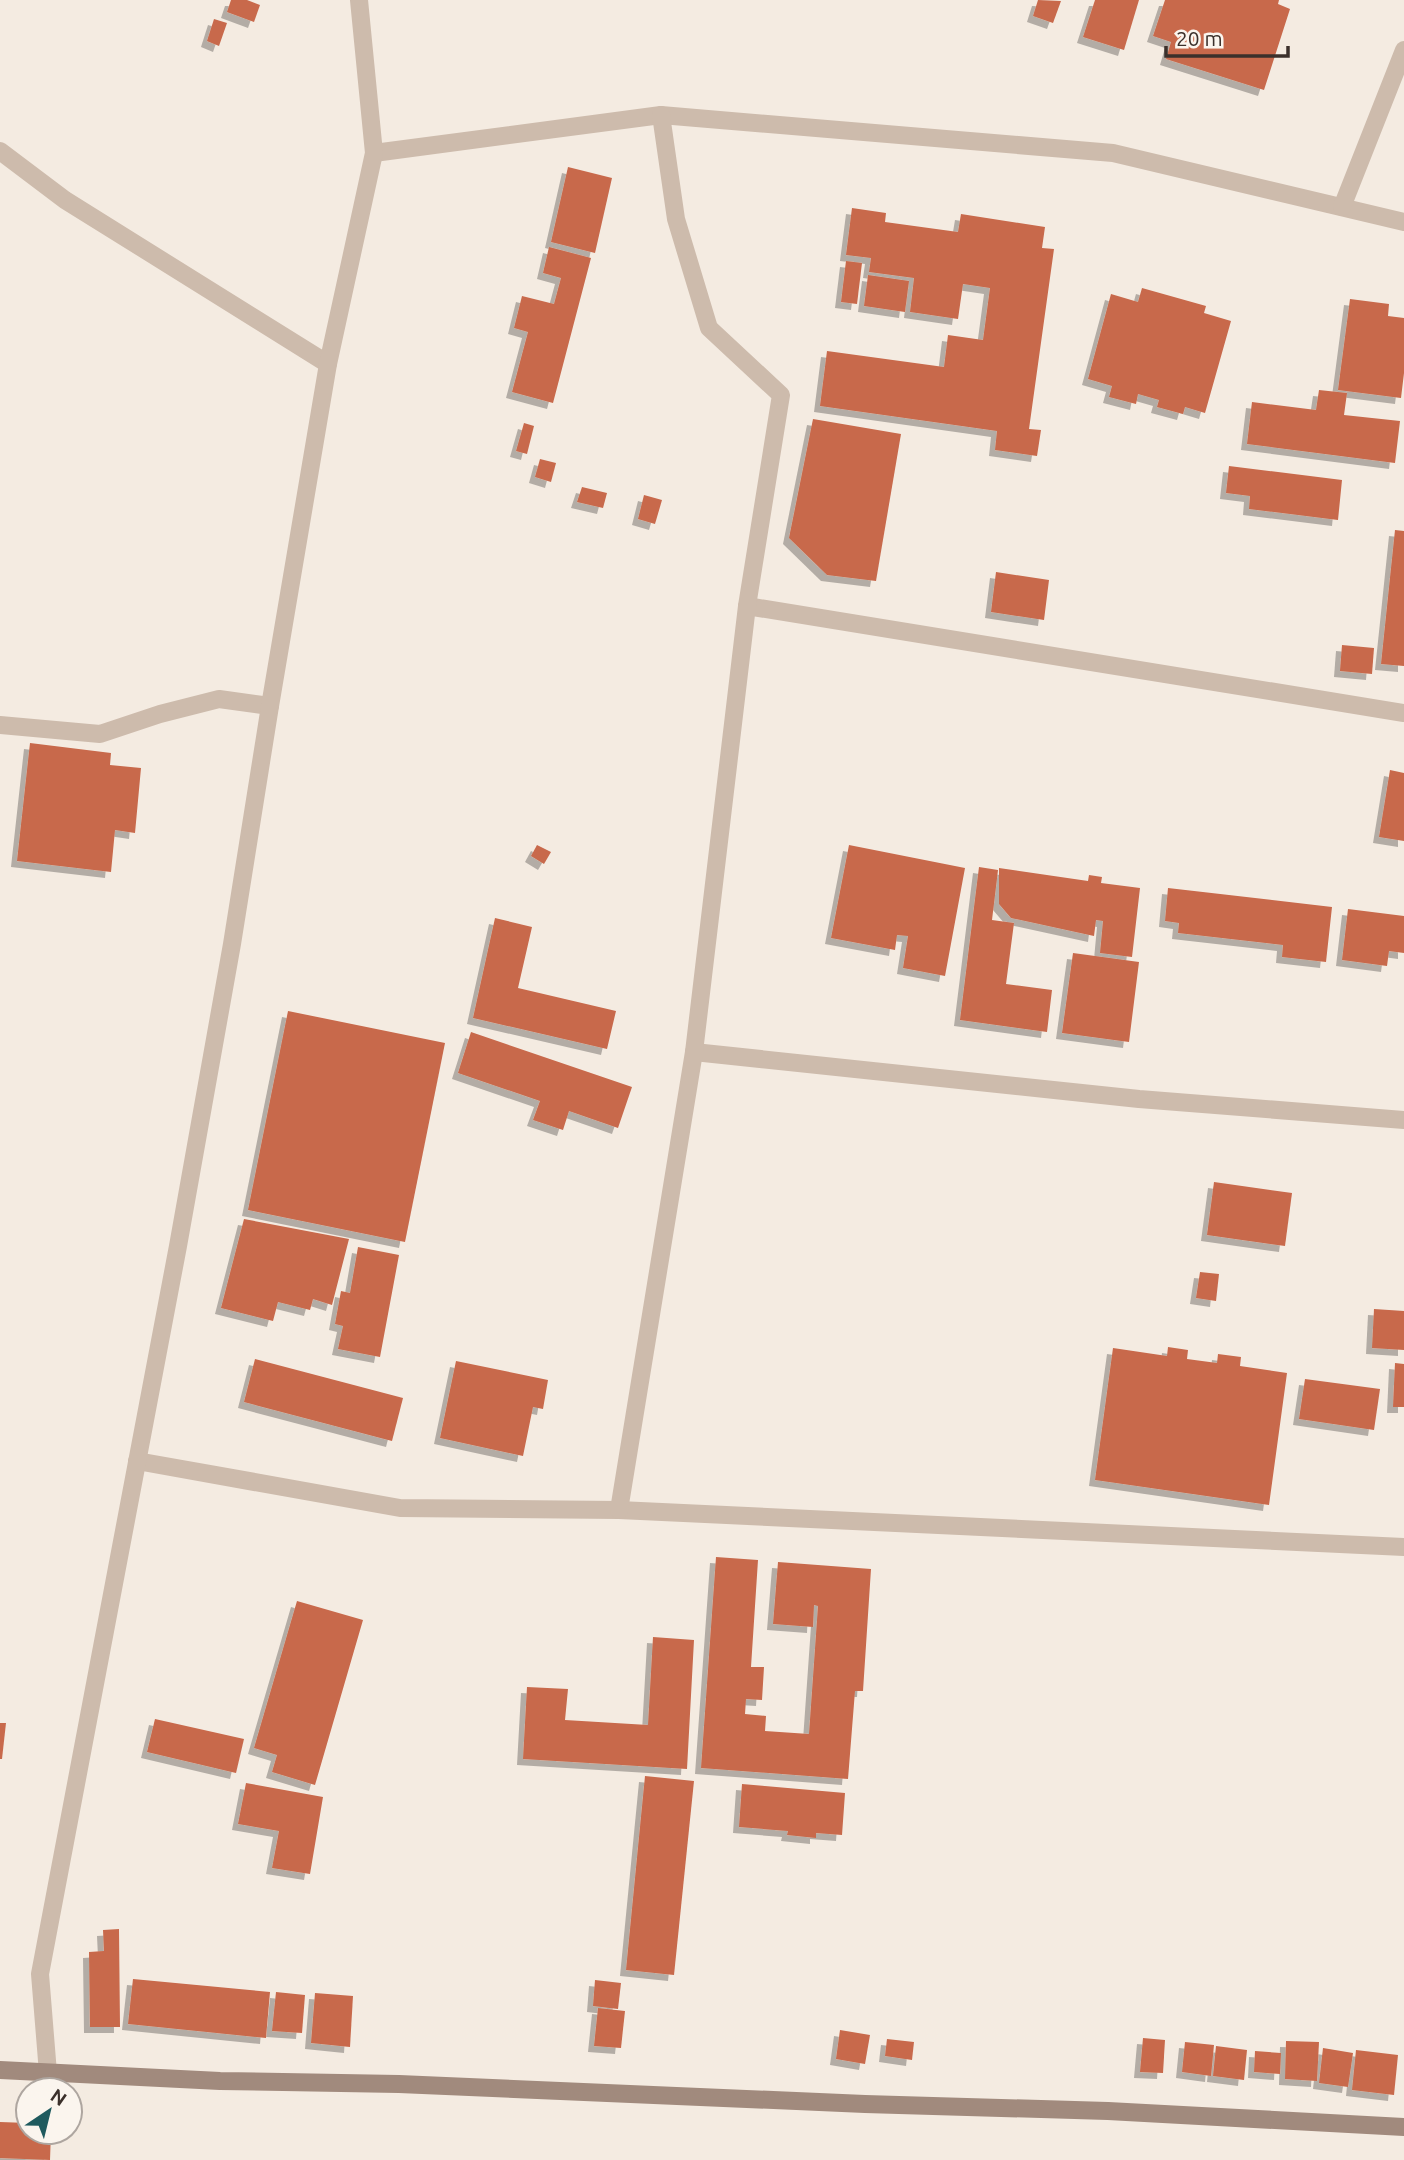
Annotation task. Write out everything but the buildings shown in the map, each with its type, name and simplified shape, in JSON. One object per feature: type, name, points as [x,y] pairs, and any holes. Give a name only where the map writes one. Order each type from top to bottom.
[{"type":"main road","points":[[0,2070],[48,2074],[1108,2111],[1404,2127]]},
{"type":"street","points":[[48,2074],[40,1974],[232,944],[328,364],[374,153],[359,0]]},
{"type":"street","points":[[1342,207],[1404,50]]},
{"type":"street","points":[[374,153],[661,115],[1114,153],[1404,222]]},
{"type":"street","points":[[619,1510],[694,1052],[747,606],[781,395],[709,328],[676,219],[661,115]]},
{"type":"street","points":[[0,151],[65,200],[328,364]]},
{"type":"street","points":[[747,606],[1404,713]]},
{"type":"street","points":[[0,725],[100,734],[160,714],[219,699],[270,706]]},
{"type":"street","points":[[694,1052],[1139,1099],[1404,1120]]},
{"type":"street","points":[[137,1461],[400,1508],[619,1510],[1404,1546]]}]
